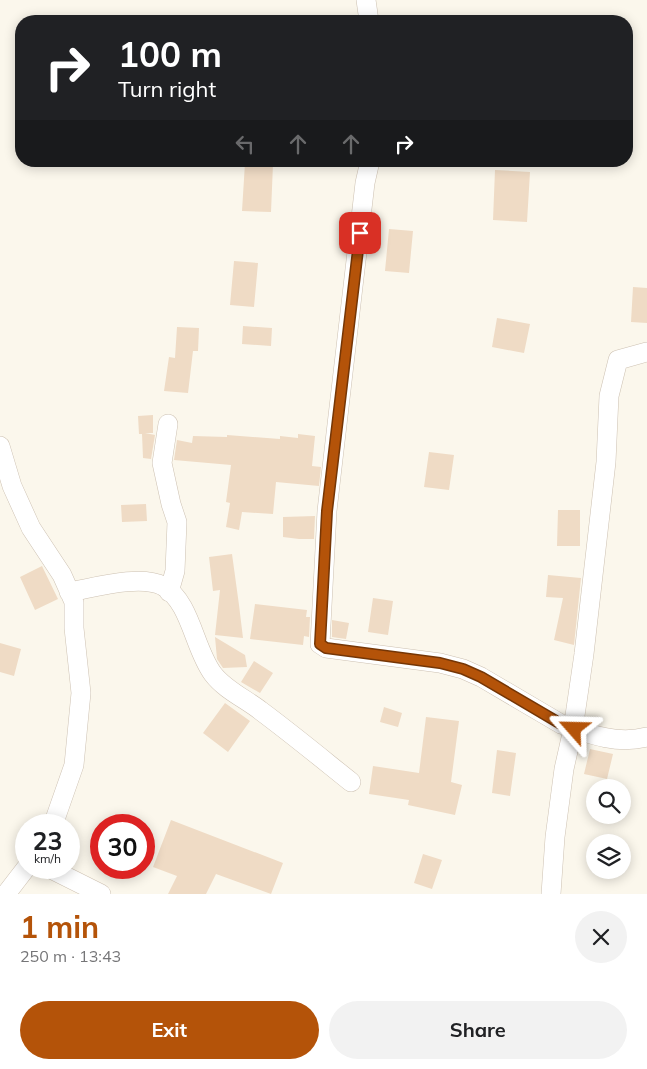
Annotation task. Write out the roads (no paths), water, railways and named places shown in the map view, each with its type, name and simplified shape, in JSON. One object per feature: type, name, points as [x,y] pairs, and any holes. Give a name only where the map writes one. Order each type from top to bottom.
[{"type":"street","points":[[366,0],[368,15]]},
{"type":"street","points":[[369,167],[365,183],[327,511],[320,644],[326,648],[440,663],[463,669],[481,677],[561,724],[574,729],[594,736],[618,740],[638,740],[647,737]]},
{"type":"street","points":[[551,894],[555,837],[564,769],[574,729],[584,654],[606,462],[609,396],[618,360],[647,352]]},
{"type":"street","points":[[168,424],[162,463],[177,522],[175,571],[169,592]]},
{"type":"street","points":[[2,458],[31,528],[62,575],[74,602],[74,628],[81,693],[74,765],[57,814]]},
{"type":"street","points":[[69,592],[120,582],[141,582],[162,586],[179,600],[204,661],[214,675],[351,782]]},
{"type":"street","points":[[6,894],[18,879]]},
{"type":"street","points":[[71,879],[101,894]]}]
